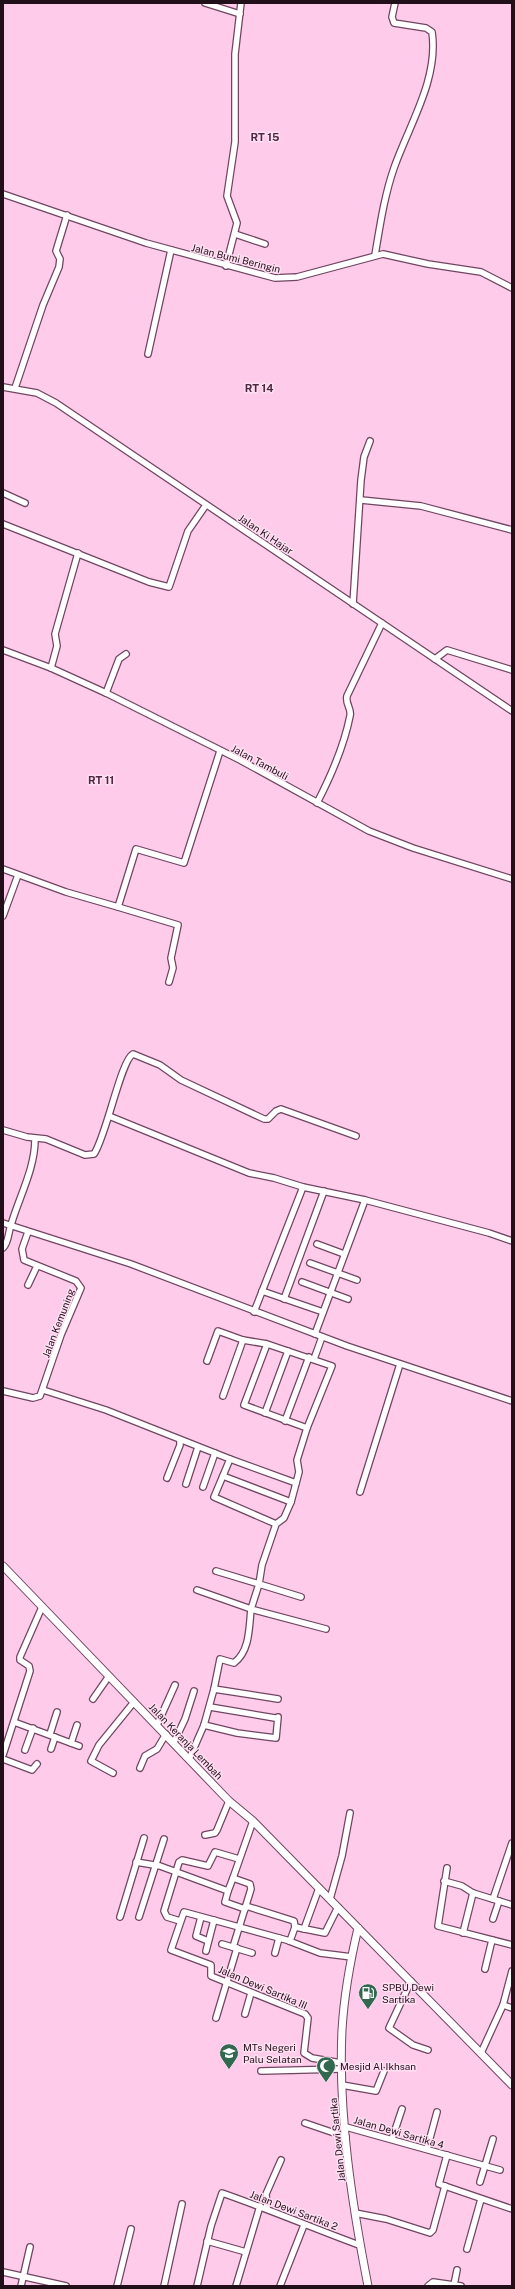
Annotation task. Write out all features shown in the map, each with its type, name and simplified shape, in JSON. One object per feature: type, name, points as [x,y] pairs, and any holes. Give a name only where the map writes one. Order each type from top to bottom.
[{"type":"main road","name":"Jalan Keranja Lembah","points":[[3,1566],[108,1676],[190,1757],[229,1800],[253,1821],[512,2085]]},
{"type":"main road","name":"Jalan Dewi Sartika","points":[[358,1928],[354,1944],[343,2018],[341,2066],[346,2137],[355,2213],[359,2245],[368,2286]]},
{"type":"main road","points":[[354,1944],[368,1939]]},
{"type":"street","points":[[205,3],[240,14]]},
{"type":"street","points":[[226,266],[237,223],[227,196],[235,142],[234,54],[241,3]]},
{"type":"street","points":[[375,255],[382,214],[394,168],[412,129],[432,57],[432,32],[426,28],[394,23],[392,17],[395,3]]},
{"type":"street","name":"Jalan Bumi Beringin","points":[[3,194],[171,250],[226,266],[285,279],[375,255],[391,254],[428,264],[481,272],[512,288]]},
{"type":"street","points":[[15,388],[43,305],[59,267],[60,259],[56,251],[67,215]]},
{"type":"street","points":[[235,234],[265,244]]},
{"type":"street","points":[[148,354],[171,250]]},
{"type":"street","name":"Jalan Ki Hajar","points":[[3,387],[15,388],[36,394],[56,403],[512,711]]},
{"type":"street","points":[[353,604],[364,457],[370,441]]},
{"type":"street","points":[[3,493],[25,503]]},
{"type":"street","points":[[361,500],[421,506],[512,530]]},
{"type":"street","points":[[3,524],[149,582],[169,587],[187,533],[206,505]]},
{"type":"street","points":[[51,668],[57,646],[55,634],[78,553]]},
{"type":"street","points":[[317,803],[338,755],[350,716],[346,704],[347,696],[359,666],[382,623]]},
{"type":"street","name":"Jalan Tambuli","points":[[3,650],[51,668],[106,693],[220,751],[376,834],[414,848],[512,879]]},
{"type":"street","points":[[435,659],[448,650],[512,670]]},
{"type":"street","points":[[106,693],[119,658],[126,654]]},
{"type":"street","points":[[118,907],[136,849],[184,863],[220,751]]},
{"type":"street","points":[[3,869],[66,892],[178,925],[171,958],[173,963],[169,982]]},
{"type":"street","points":[[3,916],[18,875]]},
{"type":"street","points":[[3,1130],[35,1139],[46,1139],[63,1147],[91,1156],[96,1151],[124,1068],[130,1055],[133,1054],[160,1065],[181,1080],[264,1119],[268,1120],[276,1111],[281,1109],[356,1136]]},
{"type":"street","points":[[109,1116],[249,1173],[303,1187],[365,1200],[489,1232],[512,1241]]},
{"type":"street","points":[[3,1248],[6,1244],[10,1226],[29,1174],[35,1139]]},
{"type":"street","points":[[254,1312],[303,1187]]},
{"type":"street","points":[[284,1299],[324,1191]]},
{"type":"street","points":[[315,1334],[365,1200]]},
{"type":"street","points":[[3,1223],[145,1269],[322,1337],[512,1401]]},
{"type":"street","name":"Jalan Kemuning","points":[[28,1232],[22,1249],[22,1258],[36,1266],[76,1281],[81,1288],[61,1335],[43,1390]]},
{"type":"street","points":[[317,1244],[344,1254]]},
{"type":"street","points":[[310,1263],[358,1280]]},
{"type":"street","points":[[28,1285],[36,1266]]},
{"type":"street","points":[[302,1282],[348,1299]]},
{"type":"street","points":[[262,1291],[323,1312]]},
{"type":"street","points":[[190,1757],[210,1707],[220,1659],[234,1663],[243,1656],[249,1634],[250,1609],[259,1584],[262,1565],[276,1524],[284,1518],[291,1502],[299,1472],[297,1460],[307,1428],[332,1366],[267,1344],[243,1340],[218,1331],[207,1361]]},
{"type":"street","points":[[285,1421],[322,1337]]},
{"type":"street","points":[[223,1396],[243,1340]]},
{"type":"street","points":[[267,1344],[244,1405],[307,1428]]},
{"type":"street","points":[[265,1413],[288,1351]]},
{"type":"street","points":[[360,1492],[400,1364]]},
{"type":"street","points":[[3,1391],[36,1398],[43,1390],[106,1410],[198,1447],[296,1483]]},
{"type":"street","points":[[167,1478],[180,1445],[180,1440]]},
{"type":"street","points":[[186,1484],[198,1447]]},
{"type":"street","points":[[203,1487],[215,1453]]},
{"type":"street","points":[[230,1459],[214,1497],[276,1524]]},
{"type":"street","points":[[223,1476],[291,1502]]},
{"type":"street","points":[[216,1571],[301,1597]]},
{"type":"street","points":[[197,1590],[250,1609],[326,1629]]},
{"type":"street","points":[[3,1755],[30,1671],[29,1666],[20,1658],[42,1607]]},
{"type":"street","points":[[92,1700],[108,1676]]},
{"type":"street","points":[[157,1725],[175,1685]]},
{"type":"street","points":[[214,1689],[278,1699]]},
{"type":"street","points":[[174,1742],[185,1719],[194,1692]]},
{"type":"street","points":[[113,1773],[91,1761],[98,1745],[134,1702]]},
{"type":"street","points":[[204,1725],[237,1733],[276,1738],[277,1718],[210,1707]]},
{"type":"street","points":[[50,1734],[57,1712]]},
{"type":"street","points":[[14,1722],[50,1734],[79,1746]]},
{"type":"street","points":[[71,1743],[77,1725]]},
{"type":"street","points":[[25,1750],[33,1728]]},
{"type":"street","points":[[140,1768],[145,1756],[157,1749],[166,1734]]},
{"type":"street","points":[[51,1749],[55,1737]]},
{"type":"street","points":[[3,1759],[32,1770],[37,1764]]},
{"type":"street","points":[[205,1835],[215,1833],[229,1800]]},
{"type":"street","points":[[330,1899],[342,1856],[350,1813]]},
{"type":"street","points":[[253,1821],[225,1902],[293,1920],[295,1928],[289,1941]]},
{"type":"street","points":[[120,1917],[144,1838]]},
{"type":"street","points":[[138,1917],[164,1839]]},
{"type":"street","points":[[493,1919],[496,1900],[512,1843]]},
{"type":"street","points":[[239,1859],[215,1852],[208,1866],[182,1860],[178,1862],[164,1912],[167,1917],[180,1921],[184,1912],[240,1926],[320,1952],[352,1957]]},
{"type":"street","points":[[136,1862],[156,1866],[228,1891]]},
{"type":"street","points":[[447,1868],[437,1924],[463,1933],[512,1945]]},
{"type":"street","points":[[216,2018],[251,1887],[233,1878]]},
{"type":"street","points":[[444,1881],[462,1886],[473,1893],[512,1905]]},
{"type":"street","points":[[304,1929],[319,1888]]},
{"type":"street","points":[[463,1933],[473,1893]]},
{"type":"street","points":[[295,1928],[326,1933],[338,1907]]},
{"type":"street","points":[[201,1917],[196,1936],[208,1941]]},
{"type":"street","points":[[206,1950],[214,1920]]},
{"type":"street","name":"Jalan Dewi Sartika III","points":[[180,1921],[171,1950],[212,1965],[211,1976],[305,2014],[308,2018],[304,2053],[312,2058],[341,2066]]},
{"type":"street","points":[[274,1953],[279,1938]]},
{"type":"street","points":[[485,1969],[492,1940]]},
{"type":"street","points":[[222,1944],[252,1953]]},
{"type":"street","points":[[481,2052],[504,2005],[512,1971]]},
{"type":"street","points":[[411,1981],[389,2029],[413,2045],[428,2050]]},
{"type":"street","points":[[245,2014],[251,1993]]},
{"type":"street","points":[[504,2005],[512,2008]]},
{"type":"street","points":[[260,2071],[341,2066]]},
{"type":"street","points":[[342,2085],[376,2091],[384,2072]]},
{"type":"street","points":[[392,2139],[402,2109]]},
{"type":"street","points":[[427,2149],[437,2112]]},
{"type":"street","points":[[305,2123],[346,2137]]},
{"type":"street","name":"Jalan Dewi Sartika 4","points":[[346,2127],[500,2170]]},
{"type":"street","points":[[480,2182],[493,2139]]},
{"type":"street","name":"Jalan Dewi Sartika 4","points":[[355,2213],[386,2219],[430,2233],[445,2186],[439,2183],[447,2155]]},
{"type":"street","points":[[267,2208],[266,2194],[281,2160]]},
{"type":"street","points":[[445,2186],[512,2209]]},
{"type":"street","name":"Jalan Dewi Sartika 2","points":[[207,2241],[222,2193],[267,2208],[304,2225],[359,2245]]},
{"type":"street","points":[[467,2249],[480,2199]]},
{"type":"street","points":[[164,2286],[182,2204]]},
{"type":"street","points":[[236,2286],[260,2206]]},
{"type":"street","points":[[280,2286],[304,2225]]},
{"type":"street","points":[[117,2286],[131,2229]]},
{"type":"street","points":[[197,2286],[207,2241],[246,2252]]},
{"type":"street","points":[[21,2286],[30,2247]]},
{"type":"street","points":[[454,2285],[457,2270]]},
{"type":"street","points":[[3,2272],[66,2286]]},
{"type":"street","points":[[428,2286],[433,2282],[461,2286]]},
{"type":"place","name":"SPBU Dewi Sartika","points":[[368,2010]]},
{"type":"place","name":"MTs Negeri Palu Selatan","points":[[229,2070]]},
{"type":"place","name":"Mesjid Al Ikhsan","points":[[326,2083]]},
{"type":"district","name":"RT 15","points":[[265,137]]},
{"type":"district","name":"RT 14","points":[[259,388]]},
{"type":"district","name":"RT 11","points":[[101,780]]}]
